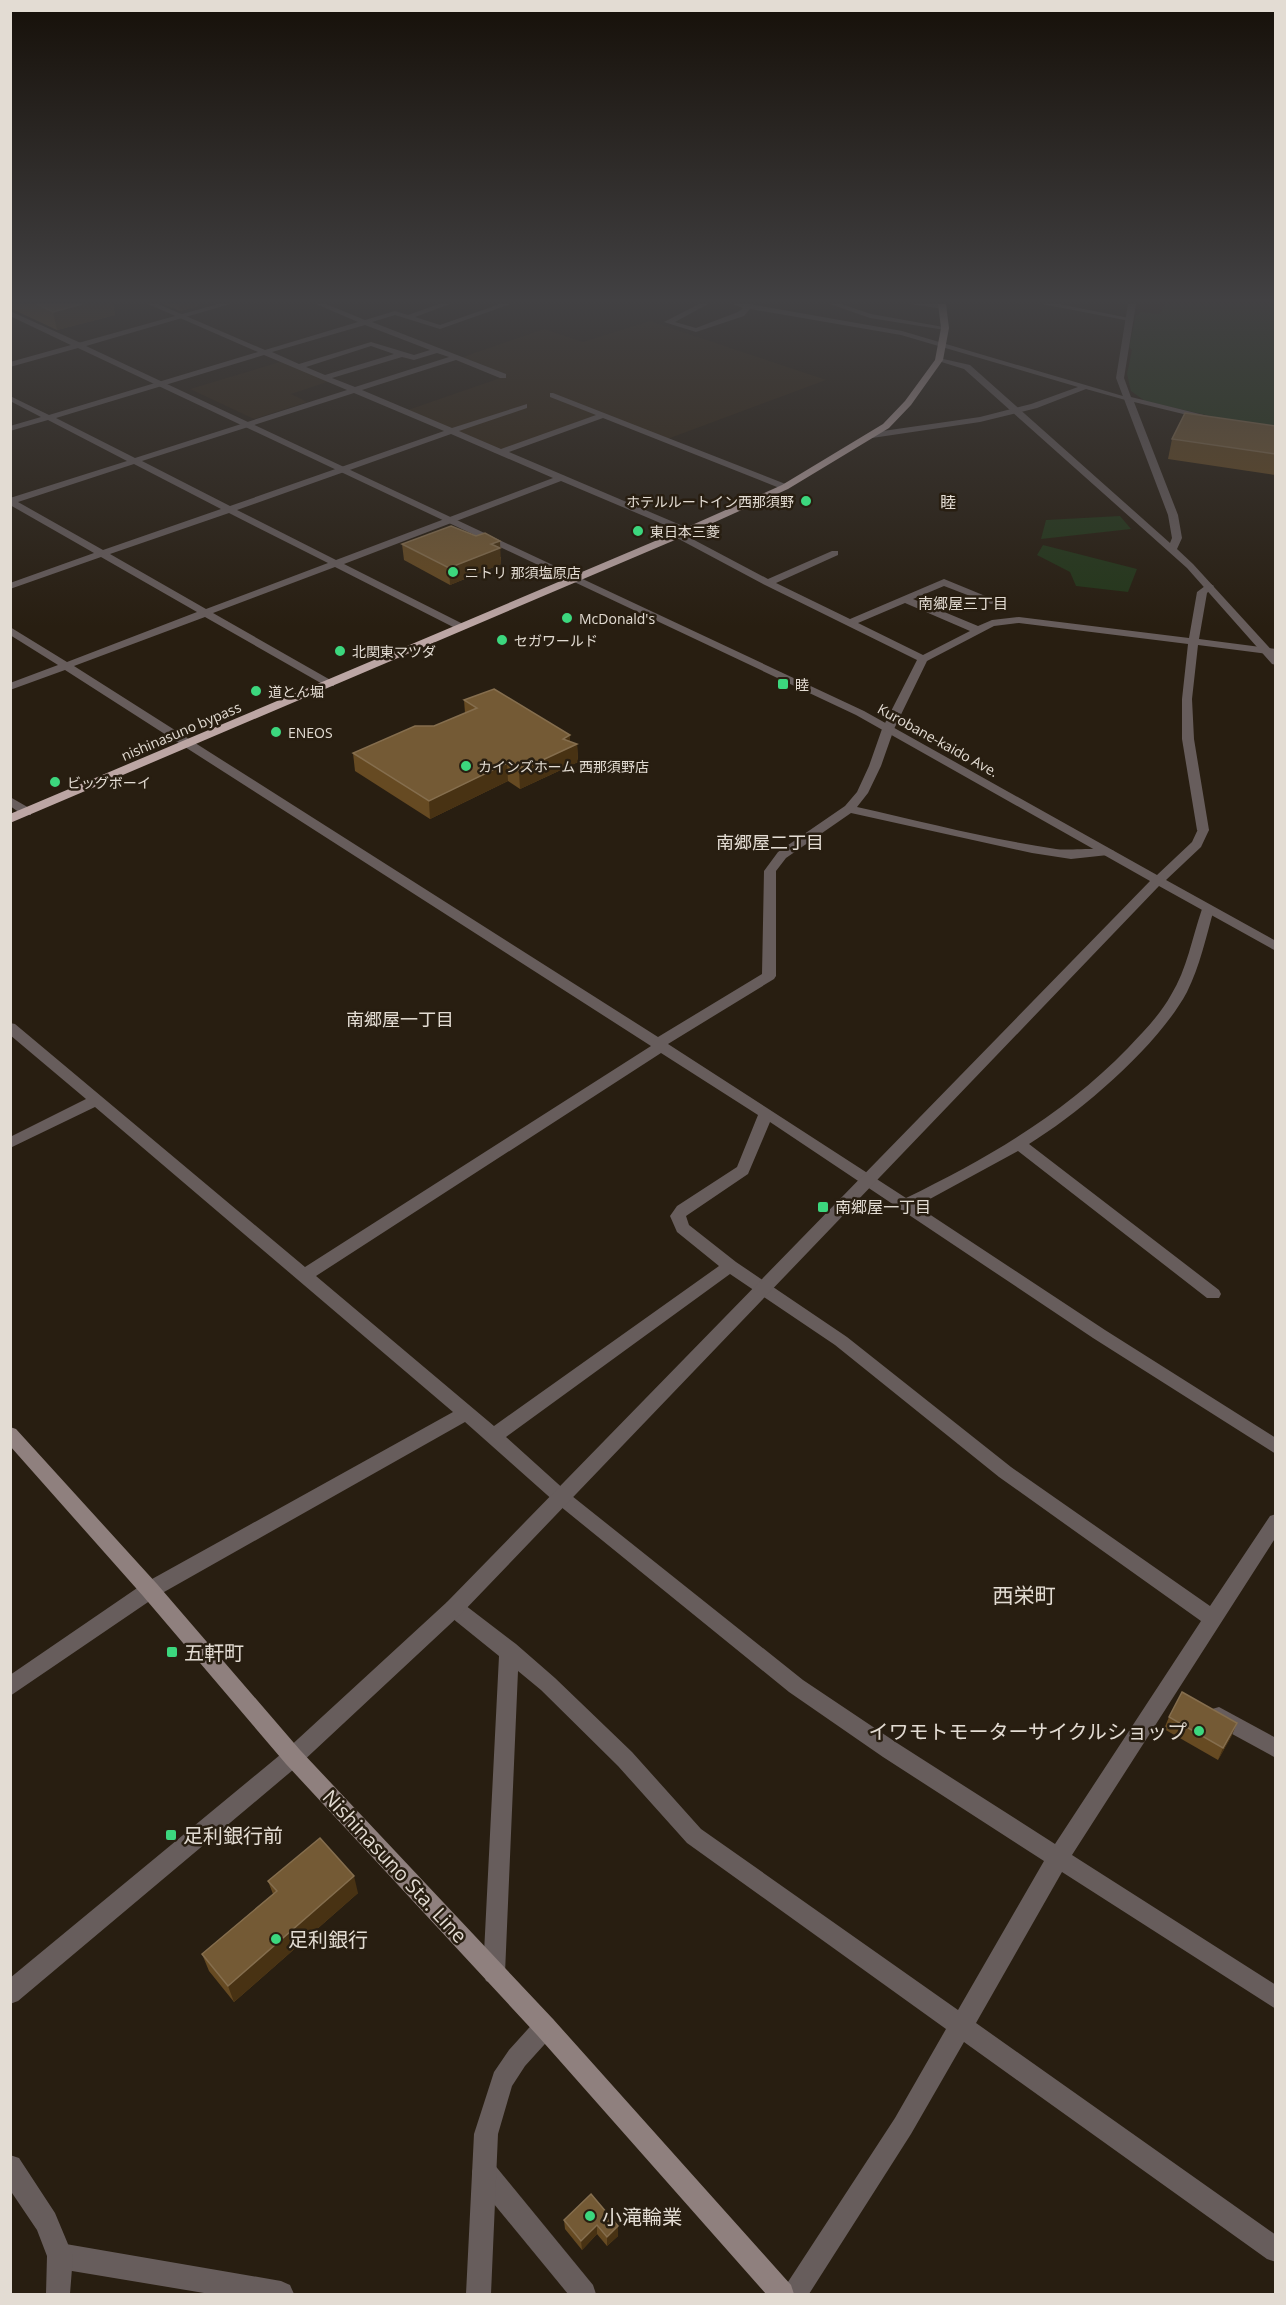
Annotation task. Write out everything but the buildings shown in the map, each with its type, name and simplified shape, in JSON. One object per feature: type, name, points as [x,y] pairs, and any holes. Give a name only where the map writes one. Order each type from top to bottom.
[{"type":"highway","name":"nishinasuno bypass","points":[[10,819],[683,533],[785,487],[873,435],[900,412]]},
{"type":"main road","name":"Nishinasuno Sta. Line","points":[[10,1434],[150,1590],[293,1757],[545,2027],[782,2295]]},
{"type":"street","points":[[36,412],[461,627]]},
{"type":"street","points":[[10,429],[69,412]]},
{"type":"street","name":"Kurobane-kaido Ave.","points":[[223,412],[728,649],[888,729],[1275,947]]},
{"type":"street","points":[[288,412],[10,501],[330,684]]},
{"type":"street","points":[[405,412],[502,452],[683,533],[768,583],[922,659]]},
{"type":"street","points":[[10,586],[509,412]]},
{"type":"street","points":[[594,412],[785,487]]},
{"type":"street","points":[[873,435],[921,431],[1009,412]]},
{"type":"street","points":[[1018,412],[1209,586],[1270,651],[1275,662]]},
{"type":"street","points":[[1134,412],[1174,521],[1177,538],[1172,550]]},
{"type":"street","points":[[1182,412],[1230,423]]},
{"type":"street","points":[[502,452],[603,415]]},
{"type":"street","points":[[10,687],[560,478]]},
{"type":"street","points":[[1141,522],[1174,521]]},
{"type":"street","points":[[768,583],[835,553]]},
{"type":"street","points":[[849,623],[944,582],[994,602]]},
{"type":"street","points":[[10,1993],[293,1757],[454,1608],[1159,880],[1197,844],[1203,830],[1188,739],[1187,699],[1193,642],[1202,592],[1209,586]]},
{"type":"street","points":[[905,599],[977,630]]},
{"type":"street","points":[[304,1276],[769,976],[770,871],[782,855],[849,809],[862,793],[888,729],[922,659],[992,623],[1019,620],[1270,651]]},
{"type":"street","points":[[10,630],[766,1113],[1099,1334],[1275,1447]]},
{"type":"street","points":[[10,800],[27,812]]},
{"type":"street","points":[[849,809],[1032,849],[1071,855],[1108,851]]},
{"type":"street","points":[[905,1205],[973,1173],[1020,1145],[1054,1123],[1114,1073],[1167,1013],[1181,991],[1208,909]]},
{"type":"street","points":[[10,1027],[494,1436],[561,1497],[796,1686],[890,1750],[1275,1998]]},
{"type":"street","points":[[10,1143],[96,1100]]},
{"type":"street","points":[[766,1113],[743,1170],[682,1210],[678,1216],[683,1228],[730,1266],[841,1341],[1005,1472],[1213,1619]]},
{"type":"street","points":[[1020,1145],[1213,1294]]},
{"type":"street","points":[[494,1436],[730,1266]]},
{"type":"street","points":[[10,1687],[150,1590],[466,1413]]},
{"type":"street","points":[[795,2295],[903,2126],[1058,1858],[1275,1521]]},
{"type":"street","points":[[454,1608],[509,1650],[548,1684],[625,1759],[694,1836],[963,2025],[1275,2250]]},
{"type":"street","points":[[494,1973],[509,1650]]},
{"type":"street","points":[[1168,1686],[1187,1697]]},
{"type":"street","points":[[1207,1709],[1275,1749]]},
{"type":"street","points":[[478,2295],[486,2134],[502,2080],[517,2058],[545,2027]]},
{"type":"street","points":[[10,2167],[46,2222],[60,2256],[57,2295]]},
{"type":"street","points":[[484,2172],[584,2295]]},
{"type":"street","points":[[60,2256],[281,2295]]},
{"type":"shaded area","points":[[238,412],[277,412],[254,419]]},
{"type":"shaded area","points":[[412,412],[741,412],[662,441],[597,415],[501,450]]},
{"type":"green space","points":[[1191,412],[1275,412],[1275,431]]},
{"type":"green space","points":[[1120,516],[1131,529],[1041,539],[1046,520]]},
{"type":"green space","points":[[1043,545],[1137,569],[1128,592],[1076,586],[1070,572],[1037,555]]},
{"type":"place","name":"ホテルルートイン西那須野","points":[[806,501]]},
{"type":"place","name":"東日本三菱","points":[[638,531]]},
{"type":"place","name":"ニトリ 那須塩原店","points":[[453,572]]},
{"type":"place","name":"McDonald's","points":[[567,618]]},
{"type":"place","name":"セガワールド","points":[[502,640]]},
{"type":"place","name":"北関東マツダ","points":[[340,651]]},
{"type":"place","name":"睦","points":[[783,684]]},
{"type":"place","name":"道とん堀","points":[[256,691]]},
{"type":"place","name":"ENEOS","points":[[276,732]]},
{"type":"place","name":"カインズホーム 西那須野店","points":[[466,766]]},
{"type":"place","name":"ビッグボーイ","points":[[55,782]]},
{"type":"place","name":"南郷屋一丁目","points":[[823,1207]]},
{"type":"place","name":"五軒町","points":[[172,1652]]},
{"type":"place","name":"イワモトモーターサイクルショップ","points":[[1199,1731]]},
{"type":"place","name":"足利銀行前","points":[[171,1835]]},
{"type":"place","name":"足利銀行","points":[[276,1939]]},
{"type":"place","name":"小滝輪業","points":[[590,2216]]},
{"type":"district","name":"睦","points":[[948,502]]},
{"type":"district","name":"南郷屋三丁目","points":[[963,603]]},
{"type":"district","name":"南郷屋二丁目","points":[[770,842]]},
{"type":"district","name":"南郷屋一丁目","points":[[400,1019]]},
{"type":"district","name":"西栄町","points":[[1024,1595]]}]
